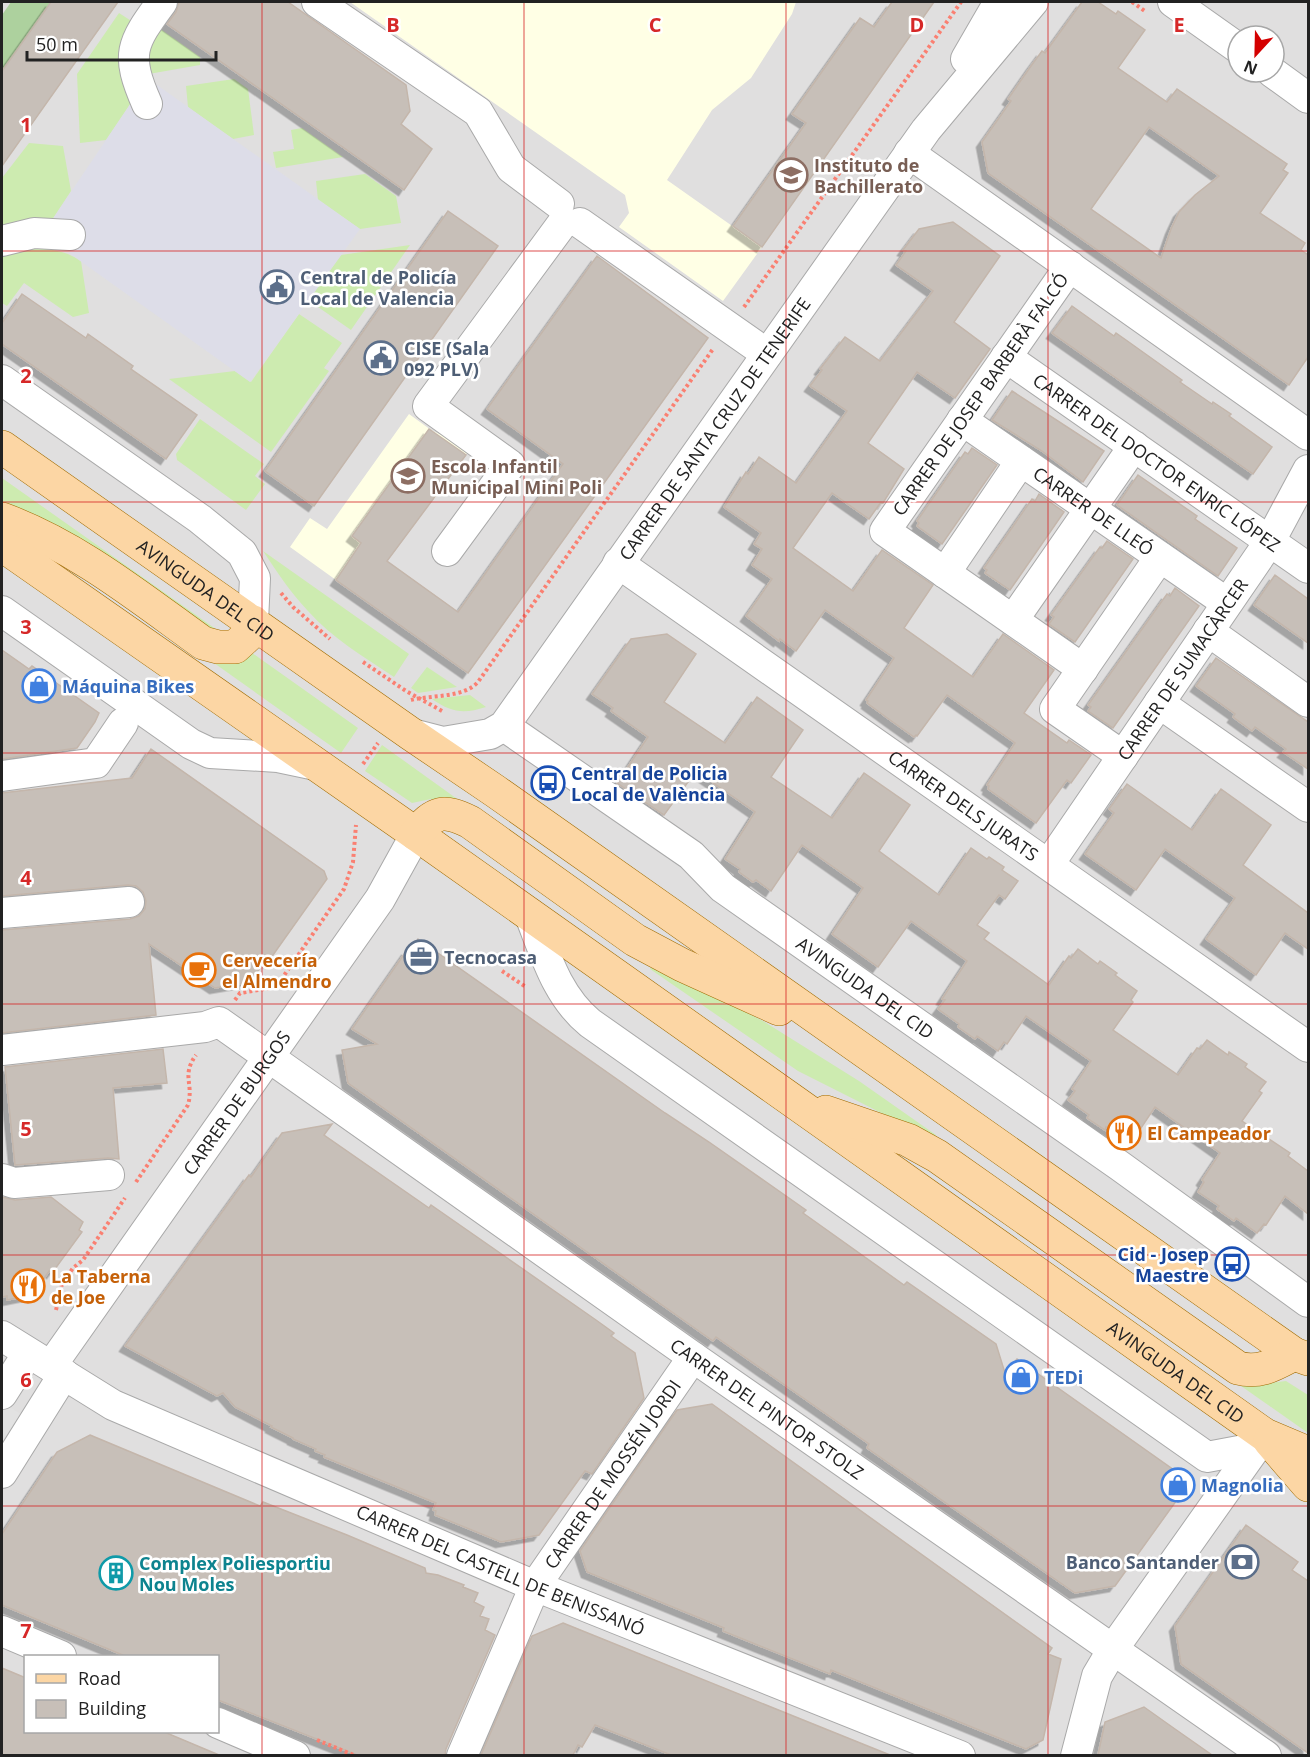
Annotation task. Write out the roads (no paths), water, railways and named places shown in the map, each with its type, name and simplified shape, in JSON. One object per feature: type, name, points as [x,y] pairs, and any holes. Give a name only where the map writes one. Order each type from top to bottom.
[{"type":"main road","name":"AVINGUDA DEL CID","points":[[2,447],[1305,1358]]},
{"type":"main road","points":[[2,519],[22,526],[98,568],[203,643],[218,647],[235,647],[247,636],[253,622]]},
{"type":"main road","name":"AVINGUDA DEL CID","points":[[2,545],[416,834],[789,1099],[1260,1442],[1308,1485]]},
{"type":"main road","points":[[416,834],[429,818],[445,813],[456,815],[470,822],[635,940],[682,965],[849,1041]]},
{"type":"main road","points":[[789,1099],[908,1140],[937,1156],[1238,1368],[1249,1371],[1258,1370],[1305,1358]]},
{"type":"main road","name":"AVINGUDA DEL CID","points":[[1260,1442],[1308,1453]]},
{"type":"street","points":[[147,104],[136,79],[134,55],[141,31],[162,2]]},
{"type":"street","points":[[317,2],[478,112],[511,168],[567,217],[767,354]]},
{"type":"street","name":"CARRER DE SANTA CRUZ DE TENERIFE","points":[[504,726],[917,141],[999,2]]},
{"type":"street","name":"CARRER DE SANTA CRUZ DE TENERIFE","points":[[917,141],[1033,2]]},
{"type":"street","points":[[1173,2],[1226,40]]},
{"type":"street","points":[[1286,82],[1308,98]]},
{"type":"street","points":[[917,141],[1070,266],[1308,435]]},
{"type":"street","points":[[447,551],[510,465],[428,406],[567,217]]},
{"type":"street","points":[[2,241],[34,233],[70,235]]},
{"type":"street","name":"CARRER DE JOSEP BARBERÀ FALCÓ","points":[[1070,266],[885,531],[1083,669]]},
{"type":"street","name":"CARRER DEL DOCTOR ENRIC LÓPEZ","points":[[1006,357],[1308,568]]},
{"type":"street","points":[[2,380],[200,519],[242,553],[255,578],[253,622]]},
{"type":"street","name":"CARRER DE LLEÓ","points":[[962,420],[1227,603]]},
{"type":"street","points":[[1013,620],[1134,446]]},
{"type":"street","points":[[945,573],[1022,461]]},
{"type":"street","name":"CARRER DE SUMACÀRCER","points":[[1048,864],[1270,541],[1308,470]]},
{"type":"street","points":[[1123,756],[1055,709],[1160,557]]},
{"type":"street","name":"CARRER DELS JURATS","points":[[618,562],[1308,1047]]},
{"type":"street","name":"AVINGUDA DEL CID","points":[[2,611],[191,744],[210,753],[278,757],[316,765]]},
{"type":"street","points":[[1208,631],[1308,702]]},
{"type":"street","points":[[1159,703],[1308,807]]},
{"type":"street","points":[[2,776],[96,763],[123,723]]},
{"type":"street","name":"AVINGUDA DEL CID","points":[[411,734],[443,742],[490,734],[504,726],[683,849],[723,888],[1148,1186],[1308,1302]]},
{"type":"street","name":"CARRER DE BURGOS","points":[[2,1473],[48,1364],[269,1058],[380,899],[416,834]]},
{"type":"street","points":[[2,913],[129,902]]},
{"type":"street","name":"AVINGUDA DEL CID","points":[[529,914],[565,997],[590,1023],[1207,1457],[1260,1442]]},
{"type":"street","name":"CARRER DEL PINTOR STOLZ","points":[[2,1050],[206,1027],[219,1022],[693,1357],[1266,1755]]},
{"type":"street","points":[[2,1180],[14,1183],[109,1174]]},
{"type":"street","name":"CARRER DEL CASTELL DE BENISSANÓ","points":[[2,1336],[113,1406],[535,1586],[960,1755]]},
{"type":"street","name":"CARRER DE MOSSÉN JORDI","points":[[462,1755],[535,1586],[693,1357]]},
{"type":"street","name":"CARRER DE BURGOS","points":[[2,1394],[48,1364]]},
{"type":"street","points":[[1076,1755],[1096,1676],[1260,1442]]},
{"type":"street","points":[[2,1631],[60,1655]]},
{"type":"street","points":[[219,1723],[295,1755]]},
{"type":"place","name":"Instituto de Bachillerato","points":[[791,175]]},
{"type":"place","name":"Central de Policía Local de Valencia","points":[[277,287]]},
{"type":"place","name":"CISE (Sala 092 PLV)","points":[[381,358]]},
{"type":"place","name":"Escola Infantil Municipal Mini Poli","points":[[408,476]]},
{"type":"place","name":"Máquina Bikes","points":[[39,686]]},
{"type":"place","name":"Central de Policia Local de València","points":[[548,783]]},
{"type":"place","name":"Tecnocasa","points":[[421,957]]},
{"type":"place","name":"Cervecería el Almendro","points":[[199,970]]},
{"type":"place","name":"El Campeador","points":[[1124,1133]]},
{"type":"place","name":"Cid - Josep Maestre","points":[[1232,1264]]},
{"type":"place","name":"La Taberna de Joe","points":[[28,1286]]},
{"type":"place","name":"TEDi","points":[[1021,1377]]},
{"type":"place","name":"Magnolia","points":[[1178,1485]]},
{"type":"place","name":"Banco Santander","points":[[1242,1562]]},
{"type":"place","name":"Complex Poliesportiu Nou Moles","points":[[116,1573]]}]
